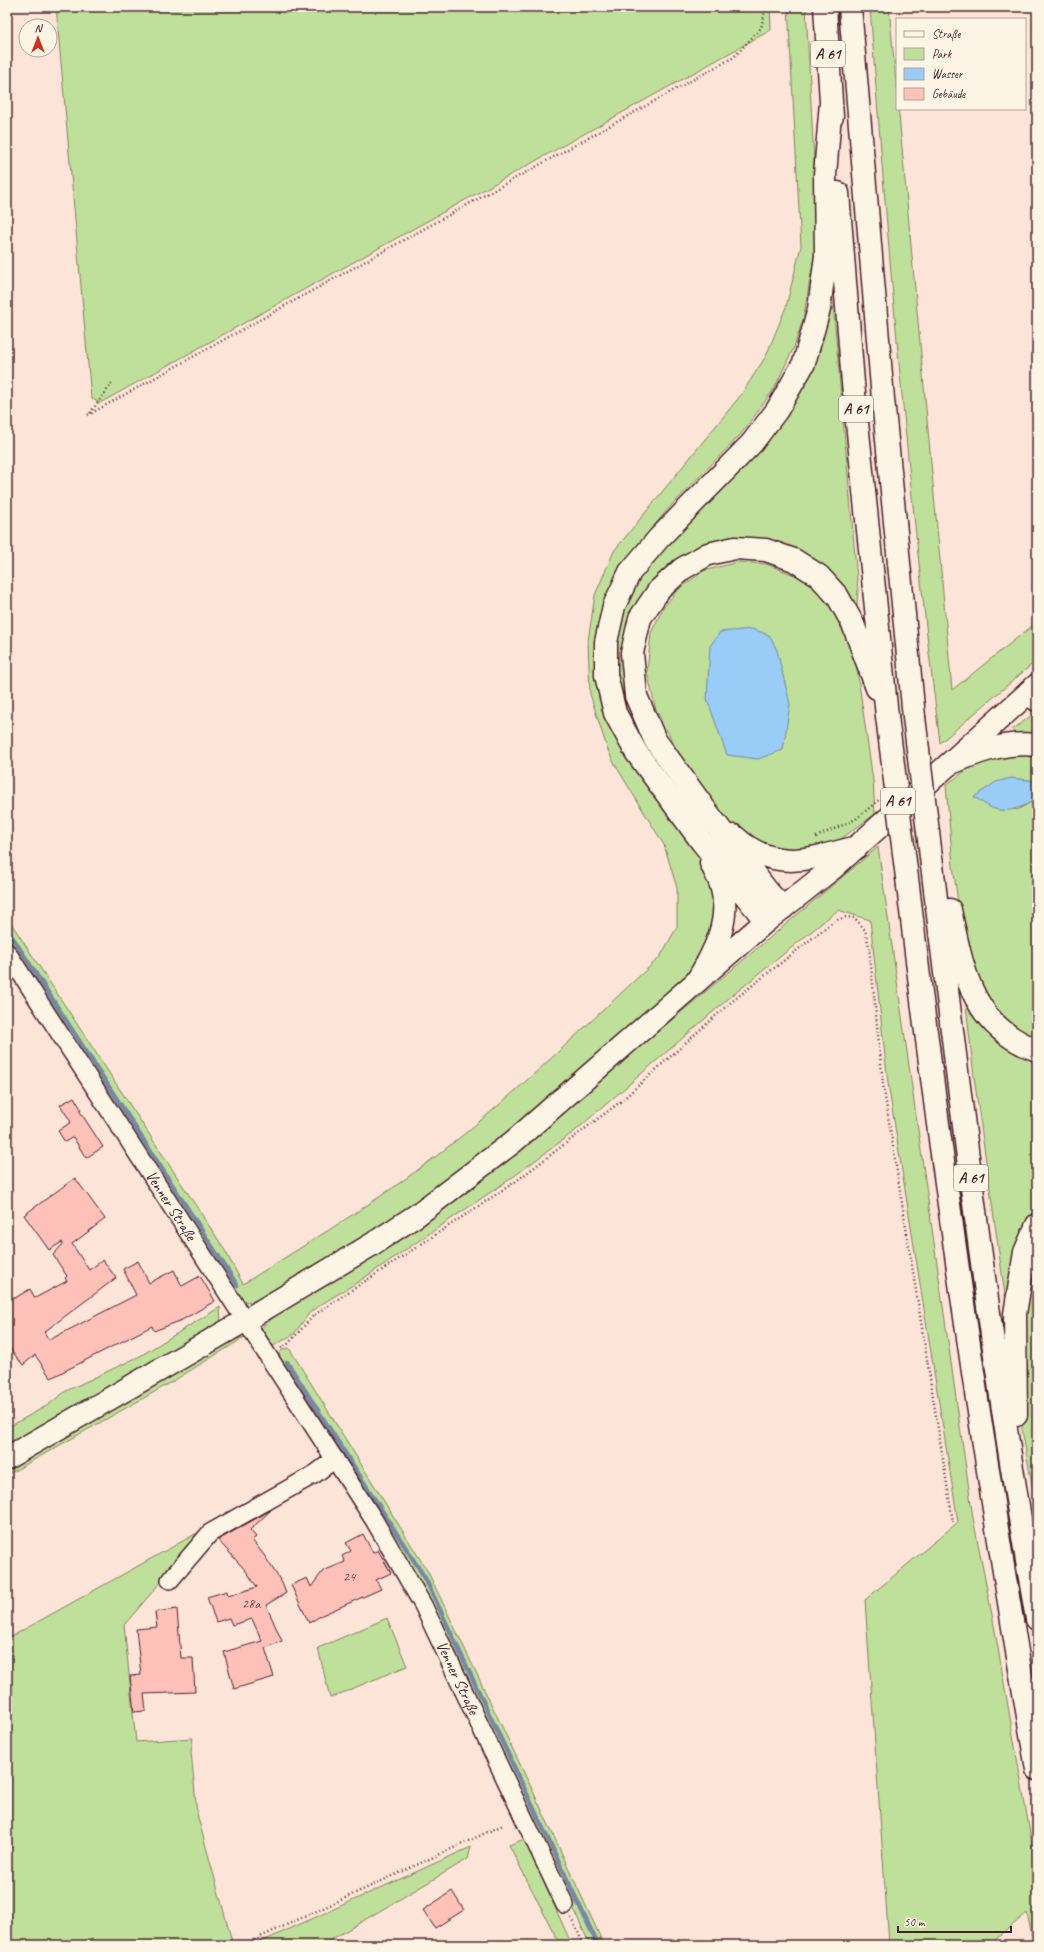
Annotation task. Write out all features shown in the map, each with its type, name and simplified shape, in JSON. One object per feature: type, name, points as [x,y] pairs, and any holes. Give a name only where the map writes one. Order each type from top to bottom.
[{"type":"main road","name":"A 61","points":[[825,7],[853,383],[888,716],[927,1046],[975,1395],[1005,1585],[1037,1769]]},
{"type":"main road","name":"A 61","points":[[850,7],[883,400],[914,717],[978,1232],[1016,1490],[1037,1619]]},
{"type":"main road","points":[[766,921],[702,842],[636,752],[615,713],[606,675],[606,642],[614,606],[630,572],[659,538],[752,444],[777,410],[804,363],[820,309],[826,256],[824,175],[831,102]]},
{"type":"main road","points":[[783,908],[768,892],[707,812],[655,740],[636,696],[632,653],[640,618],[659,590],[682,569],[708,554],[735,548],[766,550],[794,560],[819,576],[838,597],[853,624],[888,716]]},
{"type":"main road","points":[[7,1458],[246,1320],[371,1245],[417,1215],[513,1142],[766,921],[833,868],[949,764],[1035,692]]},
{"type":"main road","points":[[949,764],[985,749],[1020,743],[1037,745]]},
{"type":"main road","points":[[707,812],[739,842],[764,856],[778,860],[793,860],[825,855],[857,847]]},
{"type":"main road","points":[[697,982],[716,950],[722,933],[724,905],[722,886],[702,842]]},
{"type":"main road","points":[[932,865],[947,895],[961,963],[969,984],[980,1005],[1000,1031],[1020,1044],[1037,1050]]},
{"type":"main road","points":[[1016,1490],[1015,1314],[1025,1252],[1037,1225]]},
{"type":"street","name":"Venner Straße","points":[[7,952],[374,1520],[423,1606],[565,1905]]},
{"type":"street","points":[[170,1580],[210,1533],[315,1474],[335,1460]]},
{"type":"path","points":[[112,383],[88,415],[734,57],[761,28],[766,7]]},
{"type":"path","points":[[812,839],[856,819],[886,794]]},
{"type":"path","points":[[267,1355],[287,1345],[314,1315],[515,1182],[620,1102],[730,1003],[834,921],[846,917],[855,918],[865,930],[869,946],[883,1084],[953,1522]]},
{"type":"path","points":[[243,1945],[503,1825]]},
{"type":"path","points":[[565,1905],[584,1945]]},
{"type":"green space","points":[[56,7],[770,7],[771,30],[100,403],[91,398]]},
{"type":"green space","points":[[788,7],[806,7],[816,201],[815,252],[803,320],[794,347],[774,389],[741,434],[668,509],[629,556],[602,611],[597,670],[704,862],[710,875],[718,921],[690,972],[489,1149],[363,1241],[266,1299],[247,1302],[234,1294],[7,942],[7,917],[223,1247],[243,1284],[392,1189],[439,1154],[524,1083],[660,957],[677,927],[677,888],[664,845],[614,763],[607,748],[590,694],[588,641],[595,595],[614,551],[741,395],[766,356],[786,307],[801,246]]},
{"type":"green space","points":[[870,7],[889,7],[896,83],[896,110],[899,110],[952,690],[1037,622],[1037,660],[940,743],[909,467],[884,191]]},
{"type":"green space","points":[[832,292],[858,590],[857,606],[837,582],[812,562],[693,557],[630,653],[681,786],[673,788],[626,717],[614,673],[617,627],[631,588],[663,540],[738,466]]},
{"type":"green space","points":[[738,562],[766,564],[805,579],[828,600],[854,649],[873,780],[875,814],[838,841],[786,855],[733,829],[705,792],[678,752],[656,710],[647,672],[651,633],[663,608],[679,589],[703,571]]},
{"type":"green space","points":[[1036,712],[1037,736],[1017,735],[1012,730]]},
{"type":"green space","points":[[1037,751],[1037,781],[1017,779],[1004,780],[991,786],[975,797],[980,800],[1017,810],[1037,799],[1037,1037],[1026,1033],[1007,1020],[986,998],[965,955],[953,866],[946,785],[980,760]]},
{"type":"green space","points":[[878,847],[973,1518],[994,1625],[1037,1874],[1037,1945],[1034,1945],[1027,1913],[989,1945],[889,1945],[865,1600],[958,1522],[888,1083],[870,920],[838,910],[728,999],[575,1131],[513,1177],[358,1282],[310,1312],[294,1334],[270,1348],[261,1332],[261,1328],[292,1302],[500,1164]]},
{"type":"green space","points":[[965,996],[1037,1056],[1037,1215],[1008,1316],[974,1077]]},
{"type":"green space","points":[[1037,1262],[1037,1511],[1022,1430],[1021,1328]]},
{"type":"green space","points":[[220,1307],[221,1323],[7,1450],[7,1428],[48,1405],[66,1391],[140,1356]]},
{"type":"green space","points":[[245,1337],[165,1386],[7,1475],[7,1467],[231,1341]]},
{"type":"green space","points":[[289,1348],[428,1572],[539,1804],[604,1945],[590,1945],[452,1643],[390,1530],[337,1442],[278,1356],[282,1350]]},
{"type":"green space","points":[[208,1527],[124,1625],[136,1742],[193,1738],[191,1751],[197,1814],[233,1945],[7,1945],[7,1639]]},
{"type":"green space","points":[[387,1618],[407,1666],[330,1698],[318,1648]]},
{"type":"green space","points":[[524,1839],[572,1945],[560,1945],[509,1845]]},
{"type":"green space","points":[[471,1847],[468,1859],[322,1945],[254,1945]]},
{"type":"water","points":[[752,629],[769,635],[777,650],[790,704],[783,750],[758,759],[727,755],[707,699],[710,646],[720,632]]},
{"type":"water","points":[[1011,778],[1037,781],[1037,799],[1013,809],[1001,810],[994,809],[974,797],[996,782]]},
{"type":"building","points":[[74,1097],[81,1109],[79,1110],[103,1147],[86,1158],[73,1137],[65,1142],[58,1131],[71,1122],[60,1105]]},
{"type":"building","points":[[75,1178],[105,1219],[72,1244],[89,1270],[103,1260],[116,1278],[44,1332],[49,1340],[136,1295],[123,1269],[138,1261],[149,1283],[174,1270],[182,1286],[200,1276],[215,1301],[182,1320],[154,1331],[152,1326],[51,1378],[35,1355],[23,1365],[7,1345],[7,1303],[13,1297],[15,1298],[30,1289],[35,1298],[67,1281],[65,1278],[67,1276],[53,1255],[63,1244],[62,1242],[49,1250],[24,1215]]},
{"type":"building","points":[[271,1510],[250,1530],[256,1537],[252,1540],[264,1555],[282,1583],[286,1593],[266,1605],[282,1641],[265,1648],[274,1677],[234,1689],[224,1652],[262,1641],[252,1619],[232,1625],[229,1618],[216,1622],[207,1597],[227,1591],[228,1596],[257,1587],[246,1571],[218,1540]]},
{"type":"building","points":[[363,1534],[373,1553],[378,1550],[391,1573],[376,1580],[381,1589],[322,1615],[309,1623],[291,1585],[307,1578],[311,1587],[323,1571],[345,1562],[342,1556],[351,1551],[346,1543]]},
{"type":"building","points":[[177,1609],[181,1658],[193,1658],[195,1692],[144,1694],[146,1711],[134,1712],[130,1676],[141,1675],[136,1629],[157,1627],[155,1612]]},
{"type":"building","points":[[452,1891],[464,1910],[435,1928],[423,1910]]},
{"type":"waterway","points":[[7,929],[237,1285]]},
{"type":"waterway","points":[[287,1362],[425,1578],[598,1945]]}]
